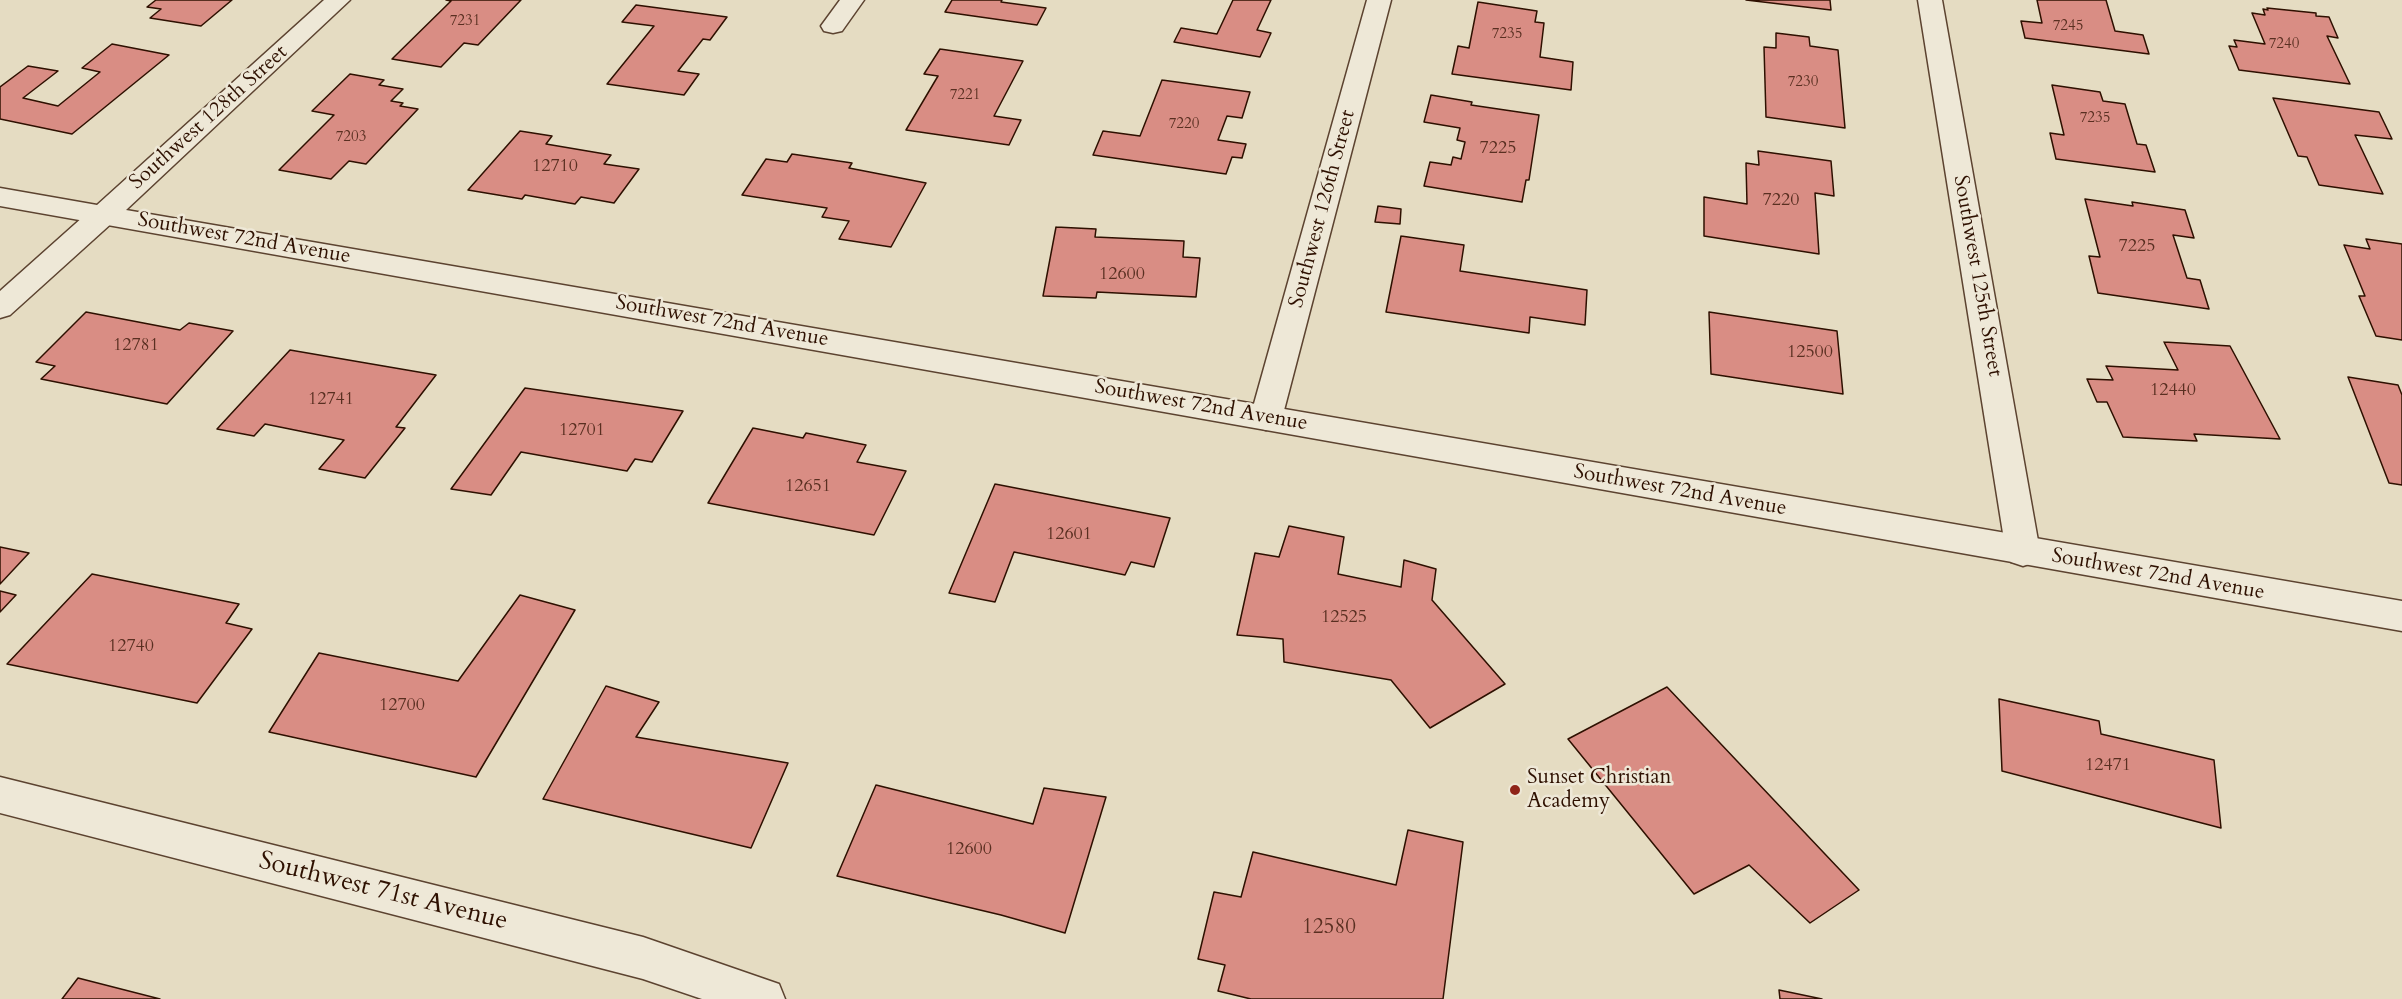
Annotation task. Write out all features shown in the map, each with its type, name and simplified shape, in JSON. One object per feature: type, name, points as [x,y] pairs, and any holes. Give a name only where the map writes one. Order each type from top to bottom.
[{"type":"street","name":"Southwest 128th Street","points":[[0,308],[338,0]]},
{"type":"street","points":[[833,26],[852,0]]},
{"type":"street","name":"Southwest 126th Street","points":[[1266,418],[1379,0]]},
{"type":"street","name":"Southwest 125th Street","points":[[1930,0],[2023,552]]},
{"type":"street","name":"Southwest 72nd Avenue","points":[[0,197],[2023,552],[2402,616]]},
{"type":"street","name":"Southwest 71st Avenue","points":[[0,795],[643,958],[764,999]]},
{"type":"building","points":[[156,0],[232,0],[201,26],[150,18],[161,9],[147,7]]},
{"type":"building","points":[[446,0],[521,0],[478,45],[464,43],[441,67],[392,59],[451,1]]},
{"type":"building","points":[[952,0],[1002,0],[1001,2],[1046,8],[1037,25],[945,12]]},
{"type":"building","points":[[1233,0],[1271,0],[1257,30],[1271,33],[1260,57],[1174,42],[1181,28],[1217,34]]},
{"type":"building","points":[[1746,0],[1830,0],[1831,10]]},
{"type":"building","points":[[2037,0],[2106,0],[2115,31],[2143,35],[2149,54],[2025,38],[2021,21],[2042,23]]},
{"type":"building","points":[[1478,2],[1537,11],[1535,22],[1544,23],[1540,57],[1573,62],[1571,90],[1452,74],[1458,46],[1469,48]]},
{"type":"building","points":[[636,5],[727,17],[710,40],[703,39],[678,71],[699,74],[684,95],[607,84],[654,26],[622,22]]},
{"type":"building","points":[[2267,8],[2316,13],[2316,16],[2329,17],[2338,38],[2327,36],[2350,84],[2239,70],[2229,46],[2237,47],[2234,40],[2265,44],[2252,13],[2265,15],[2263,9],[2268,10]]},
{"type":"building","points":[[1776,33],[1809,37],[1810,46],[1838,50],[1845,128],[1766,117],[1764,47],[1776,48]]},
{"type":"building","points":[[112,44],[169,55],[72,134],[0,119],[0,87],[28,66],[58,71],[23,98],[58,106],[100,72],[82,68]]},
{"type":"building","points":[[940,49],[1023,61],[994,116],[1021,120],[1009,145],[906,130],[938,76],[924,74]]},
{"type":"building","points":[[350,74],[384,80],[379,85],[403,89],[391,101],[403,103],[400,106],[418,109],[366,164],[349,161],[331,179],[279,170],[334,115],[312,111]]},
{"type":"building","points":[[1162,80],[1250,92],[1242,118],[1227,116],[1218,140],[1246,144],[1242,158],[1232,157],[1226,174],[1093,155],[1103,131],[1140,136]]},
{"type":"building","points":[[2052,85],[2100,92],[2103,101],[2125,104],[2137,144],[2146,145],[2155,172],[2056,159],[2050,133],[2064,135]]},
{"type":"building","points":[[1431,95],[1472,102],[1471,105],[1539,115],[1529,180],[1526,180],[1522,202],[1424,186],[1430,162],[1451,165],[1453,157],[1461,159],[1465,142],[1457,140],[1460,128],[1424,122]]},
{"type":"building","points":[[2273,98],[2379,112],[2392,139],[2355,135],[2383,194],[2319,185],[2307,157],[2298,156]]},
{"type":"building","points":[[520,131],[552,136],[546,144],[611,155],[604,164],[639,169],[614,203],[581,197],[575,204],[525,195],[522,199],[468,190]]},
{"type":"building","points":[[1758,151],[1831,161],[1834,196],[1815,193],[1819,254],[1704,236],[1704,197],[1747,204],[1746,163],[1759,165]]},
{"type":"building","points":[[792,154],[852,163],[849,168],[926,183],[891,247],[839,239],[849,221],[822,217],[827,208],[742,195],[766,159],[787,162]]},
{"type":"building","points":[[2085,199],[2133,206],[2132,202],[2185,210],[2194,238],[2173,235],[2187,278],[2200,280],[2209,309],[2098,293],[2089,256],[2100,257]]},
{"type":"building","points":[[1378,206],[1401,209],[1400,224],[1375,222]]},
{"type":"building","points":[[1056,227],[1096,229],[1095,237],[1184,241],[1183,257],[1200,258],[1196,297],[1097,292],[1096,298],[1043,296]]},
{"type":"building","points":[[1401,236],[1464,245],[1460,271],[1587,290],[1585,325],[1530,317],[1529,333],[1386,312]]},
{"type":"building","points":[[2366,239],[2402,244],[2402,340],[2376,336],[2359,296],[2365,296],[2344,245],[2370,249]]},
{"type":"building","points":[[86,312],[180,330],[189,323],[233,331],[167,404],[41,379],[55,366],[36,362]]},
{"type":"building","points":[[1709,312],[1837,331],[1843,394],[1711,374]]},
{"type":"building","points":[[2164,342],[2230,346],[2280,439],[2194,434],[2197,441],[2123,437],[2107,402],[2097,402],[2087,379],[2113,380],[2106,366],[2178,370]]},
{"type":"building","points":[[290,350],[436,375],[396,427],[405,428],[365,478],[319,469],[344,440],[265,424],[254,436],[217,429]]},
{"type":"building","points":[[2348,377],[2398,385],[2402,395],[2402,485],[2389,483]]},
{"type":"building","points":[[525,388],[683,411],[652,462],[635,459],[627,471],[521,452],[491,495],[451,489]]},
{"type":"building","points":[[753,428],[803,438],[806,433],[866,445],[857,462],[906,471],[874,535],[708,503]]},
{"type":"building","points":[[995,484],[1170,518],[1154,567],[1131,562],[1125,575],[1014,552],[995,602],[949,593]]},
{"type":"building","points":[[1289,526],[1344,537],[1338,574],[1401,587],[1404,560],[1436,569],[1432,600],[1505,684],[1430,728],[1391,680],[1284,662],[1283,639],[1237,635],[1255,553],[1279,557]]},
{"type":"building","points":[[0,547],[29,553],[0,584]]},
{"type":"building","points":[[92,574],[239,604],[226,623],[252,629],[197,703],[7,664]]},
{"type":"building","points":[[0,591],[16,595],[0,612]]},
{"type":"building","points":[[520,595],[575,610],[476,777],[269,732],[319,653],[458,681]]},
{"type":"building","points":[[606,686],[659,702],[636,737],[788,763],[751,848],[543,799]]},
{"type":"building","points":[[1667,687],[1859,890],[1810,923],[1749,865],[1694,894],[1568,739]]},
{"type":"building","points":[[1999,699],[2099,721],[2101,734],[2214,760],[2221,828],[2002,771]]},
{"type":"building","points":[[876,785],[1033,824],[1044,788],[1106,797],[1065,933],[1001,915],[837,876]]},
{"type":"building","points":[[1408,830],[1463,842],[1443,999],[1251,999],[1218,991],[1225,965],[1198,959],[1214,892],[1241,897],[1253,852],[1396,885]]},
{"type":"building","points":[[78,978],[160,999],[62,999]]},
{"type":"building","points":[[1779,990],[1822,999],[1780,999]]},
{"type":"place","name":"Sunset Christian Academy","points":[[1515,790]]}]
